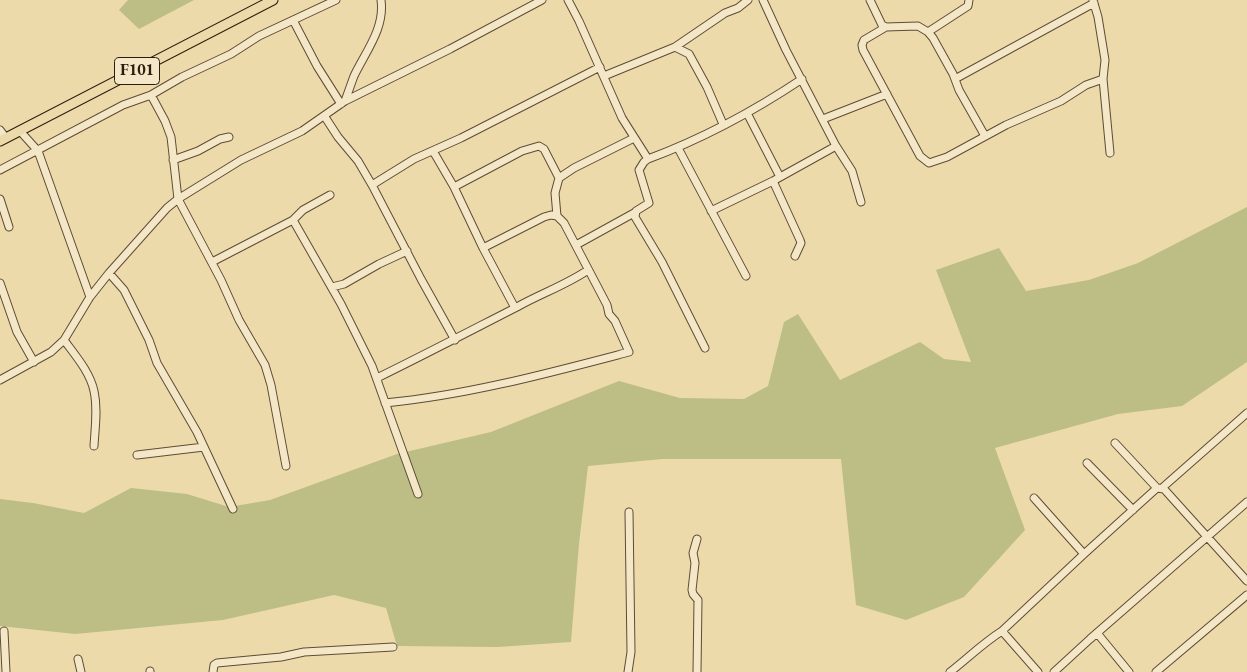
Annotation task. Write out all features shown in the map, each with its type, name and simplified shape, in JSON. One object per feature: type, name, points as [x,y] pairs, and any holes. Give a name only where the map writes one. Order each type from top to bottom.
[{"type":"main road","name":"F101","points":[[3,140],[273,0]]},
{"type":"street","points":[[0,170],[123,105],[151,95],[182,77],[231,54],[259,36],[336,0]]},
{"type":"street","points":[[343,103],[353,78],[378,31],[383,13],[382,0]]},
{"type":"street","points":[[0,380],[52,352],[64,340],[90,297],[109,273],[166,208],[178,199],[241,160],[302,131],[343,103],[542,0]]},
{"type":"street","points":[[568,0],[622,118],[648,159]]},
{"type":"street","points":[[604,76],[675,47],[725,13],[738,8],[748,0]]},
{"type":"street","points":[[763,0],[836,146],[852,171],[861,202]]},
{"type":"street","points":[[870,0],[882,25],[886,27]]},
{"type":"street","points":[[928,32],[962,11],[968,6],[968,0]]},
{"type":"street","points":[[955,79],[1094,2],[1105,60],[1103,79],[1110,153]]},
{"type":"street","points":[[293,20],[317,66],[343,103]]},
{"type":"street","points":[[984,136],[933,38],[928,32],[918,26],[886,27],[864,40],[863,50],[915,147],[929,164],[947,157],[1006,125],[1061,101],[1086,85],[1103,79]]},
{"type":"street","points":[[688,38],[689,54],[724,124]]},
{"type":"street","points":[[675,47],[689,54]]},
{"type":"street","points":[[372,185],[402,166],[600,67]]},
{"type":"street","points":[[576,245],[649,203],[640,176],[640,170],[648,159],[678,148],[746,113],[802,79]]},
{"type":"street","points":[[822,119],[887,94]]},
{"type":"street","points":[[151,95],[171,137],[178,199],[212,262],[239,320],[265,365],[271,384],[286,466]]},
{"type":"street","points":[[746,113],[780,177]]},
{"type":"street","points":[[324,117],[358,161],[455,340]]},
{"type":"street","points":[[0,130],[3,140]]},
{"type":"street","points":[[20,131],[38,151],[90,297]]},
{"type":"street","points":[[173,160],[198,151],[220,139],[229,137]]},
{"type":"street","points":[[557,216],[555,193],[559,178],[574,168],[634,138]]},
{"type":"street","points":[[454,187],[522,151],[539,146],[544,149],[559,178]]},
{"type":"street","points":[[711,211],[773,181],[836,146]]},
{"type":"street","points":[[678,148],[746,276]]},
{"type":"street","points":[[433,151],[454,187],[483,248],[515,308]]},
{"type":"street","points":[[773,181],[800,240],[795,256]]},
{"type":"street","points":[[212,262],[293,220],[303,210],[330,195]]},
{"type":"street","points":[[0,199],[9,227]]},
{"type":"street","points":[[634,213],[662,262],[705,348]]},
{"type":"street","points":[[385,403],[414,400],[490,386],[629,352],[576,245],[564,223],[557,216],[544,217],[483,248]]},
{"type":"street","points":[[293,220],[332,287],[372,366],[418,494]]},
{"type":"street","points":[[332,287],[344,284],[407,251]]},
{"type":"street","points":[[376,378],[572,281],[588,270]]},
{"type":"street","points":[[109,273],[124,290],[149,340],[157,362],[204,447],[233,509]]},
{"type":"street","points":[[0,283],[17,332],[34,362]]},
{"type":"street","points":[[64,340],[87,374],[93,389],[96,404],[94,446]]},
{"type":"street","points":[[950,672],[987,640],[1002,631],[1133,510],[1247,413]]},
{"type":"street","points":[[1115,443],[1207,537],[1247,581]]},
{"type":"street","points":[[137,455],[204,447]]},
{"type":"street","points":[[1088,463],[1133,510]]},
{"type":"street","points":[[1034,498],[1084,554]]},
{"type":"street","points":[[1054,672],[1247,502]]},
{"type":"street","points":[[628,672],[631,652],[629,512]]},
{"type":"street","points":[[697,539],[693,553],[695,563],[692,590],[698,600],[697,672]]},
{"type":"street","points":[[1156,672],[1247,594]]},
{"type":"street","points":[[4,631],[6,672]]},
{"type":"street","points":[[1002,631],[1038,672]]},
{"type":"street","points":[[1097,633],[1130,672]]},
{"type":"street","points":[[214,672],[214,665],[217,663],[281,657],[304,652],[393,647]]},
{"type":"street","points":[[78,659],[81,672]]},
{"type":"green space","points":[[128,0],[194,0],[139,29],[119,10]]},
{"type":"green space","points":[[1247,207],[1247,362],[1182,406],[1118,414],[995,448],[1025,530],[964,597],[906,620],[856,605],[841,459],[662,459],[588,466],[571,642],[498,647],[397,646],[386,608],[334,595],[223,620],[75,634],[0,626],[0,499],[84,513],[131,488],[187,494],[229,507],[270,500],[397,454],[491,432],[619,381],[680,398],[744,399],[768,386],[784,322],[798,314],[840,380],[920,342],[944,359],[971,362],[936,270],[999,248],[1026,291],[1089,280],[1138,263]]}]
